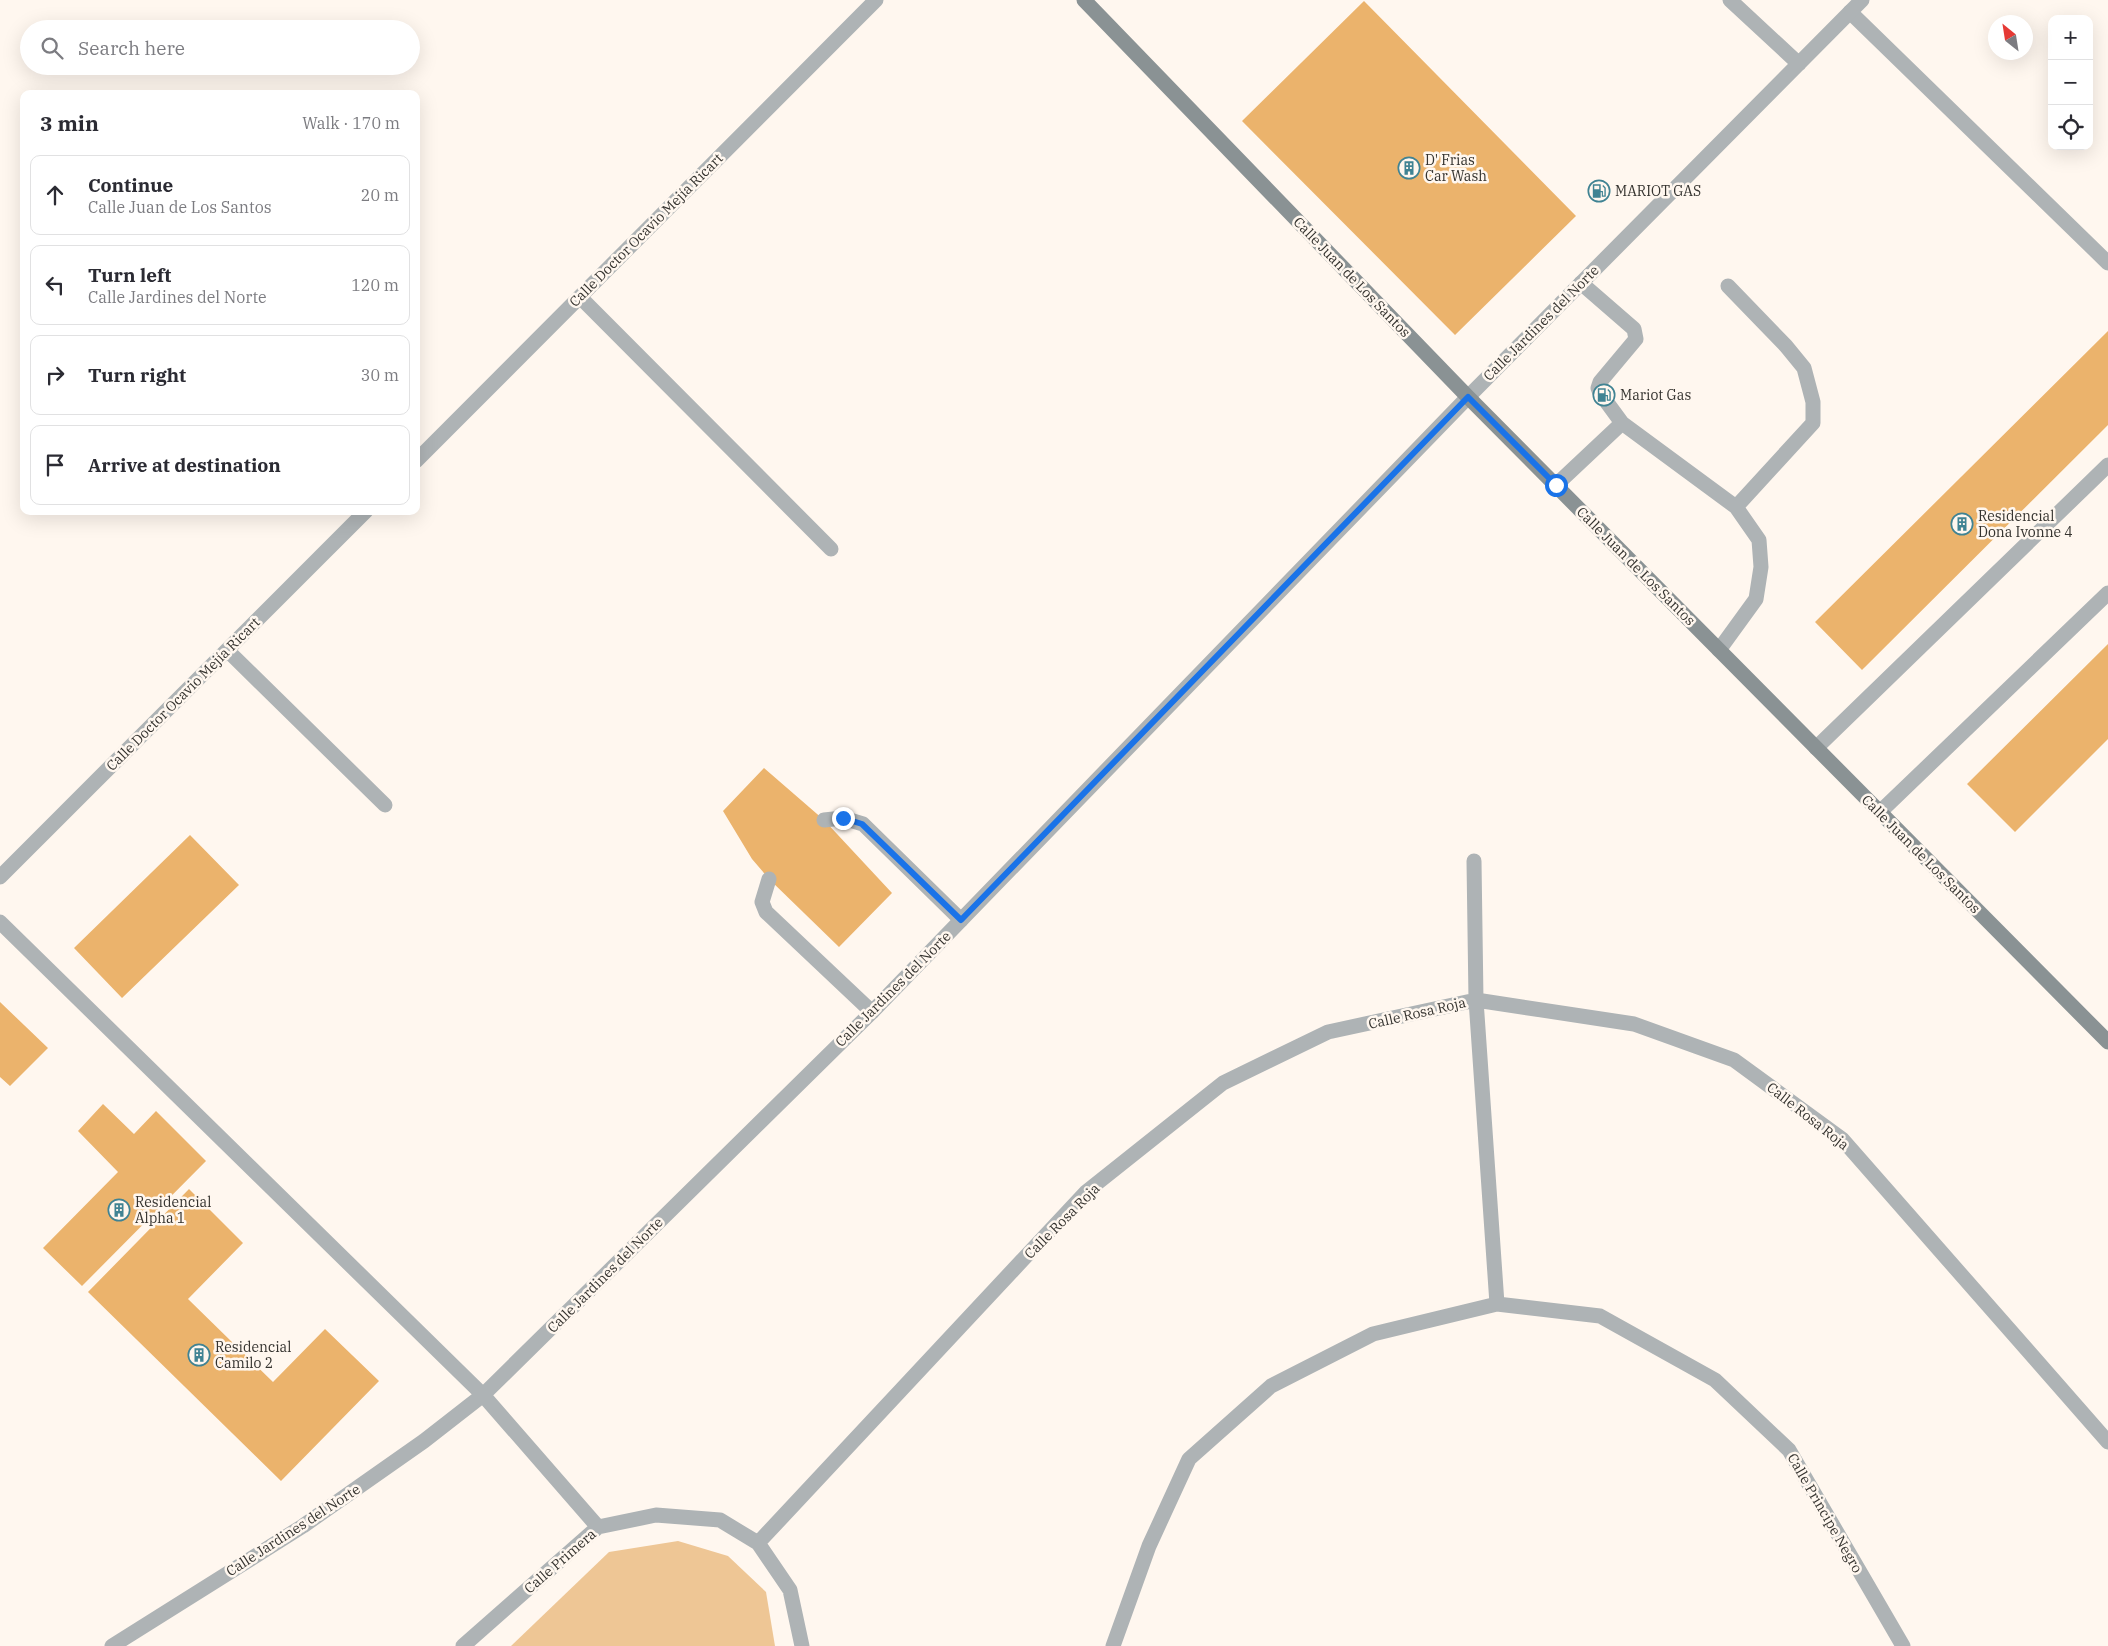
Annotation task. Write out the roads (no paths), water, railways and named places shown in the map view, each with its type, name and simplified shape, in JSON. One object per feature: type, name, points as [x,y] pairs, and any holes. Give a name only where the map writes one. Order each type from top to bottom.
[{"type":"street","name":"Calle Doctor Ocavio Mejía Ricart","points":[[420,457],[876,0]]},
{"type":"street","name":"Calle Juan de Los Santos","points":[[1084,0],[1468,397],[2108,1042]]},
{"type":"street","points":[[1730,0],[1799,64]]},
{"type":"street","name":"Calle Jardines del Norte","points":[[112,1646],[303,1526],[424,1441],[483,1395],[872,1012],[1468,397],[1862,0]]},
{"type":"street","points":[[1850,12],[2108,263]]},
{"type":"street","points":[[1581,283],[1634,329],[1636,335],[1636,339],[1600,382],[1598,388],[1600,393],[1622,423],[1736,507],[1759,540],[1761,567],[1756,599],[1719,650]]},
{"type":"street","points":[[1728,286],[1786,346],[1804,368],[1813,402],[1813,423],[1736,507]]},
{"type":"street","points":[[580,297],[831,549]]},
{"type":"street","points":[[1556,485],[1622,423]]},
{"type":"street","points":[[1816,748],[2108,465]]},
{"type":"street","name":"Calle Doctor Ocavio Mejía Ricart","points":[[0,877],[362,515]]},
{"type":"street","points":[[1880,812],[2108,593]]},
{"type":"street","points":[[227,650],[385,805]]},
{"type":"street","points":[[824,820],[843,818],[862,824],[961,920]]},
{"type":"street","points":[[1474,861],[1476,1000],[1497,1304]]},
{"type":"street","points":[[769,879],[762,902],[766,912],[872,1012]]},
{"type":"street","points":[[0,922],[483,1395],[598,1527]]},
{"type":"street","name":"Calle Rosa Roja","points":[[758,1544],[1086,1192],[1223,1083],[1328,1032],[1476,1000],[1634,1024],[1734,1060],[1842,1139],[2108,1442]]},
{"type":"street","name":"Calle Principe Negro","points":[[1113,1646],[1149,1546],[1189,1460],[1265,1392],[1272,1386],[1373,1334],[1497,1304],[1600,1316],[1715,1380],[1789,1450],[1903,1646]]},
{"type":"street","name":"Calle Primera","points":[[463,1646],[598,1527],[656,1515],[720,1520],[758,1544]]},
{"type":"street","points":[[758,1544],[790,1590],[802,1646]]},
{"type":"place","name":"D' Frias Car Wash","points":[[1409,168]]},
{"type":"place","name":"MARIOT GAS","points":[[1599,191]]},
{"type":"place","name":"Mariot Gas","points":[[1604,395]]},
{"type":"place","name":"Residencial Dona Ivonne 4","points":[[1962,524]]},
{"type":"place","name":"Residencial Alpha 1","points":[[119,1210]]},
{"type":"place","name":"Residencial Camilo 2","points":[[199,1355]]}]
